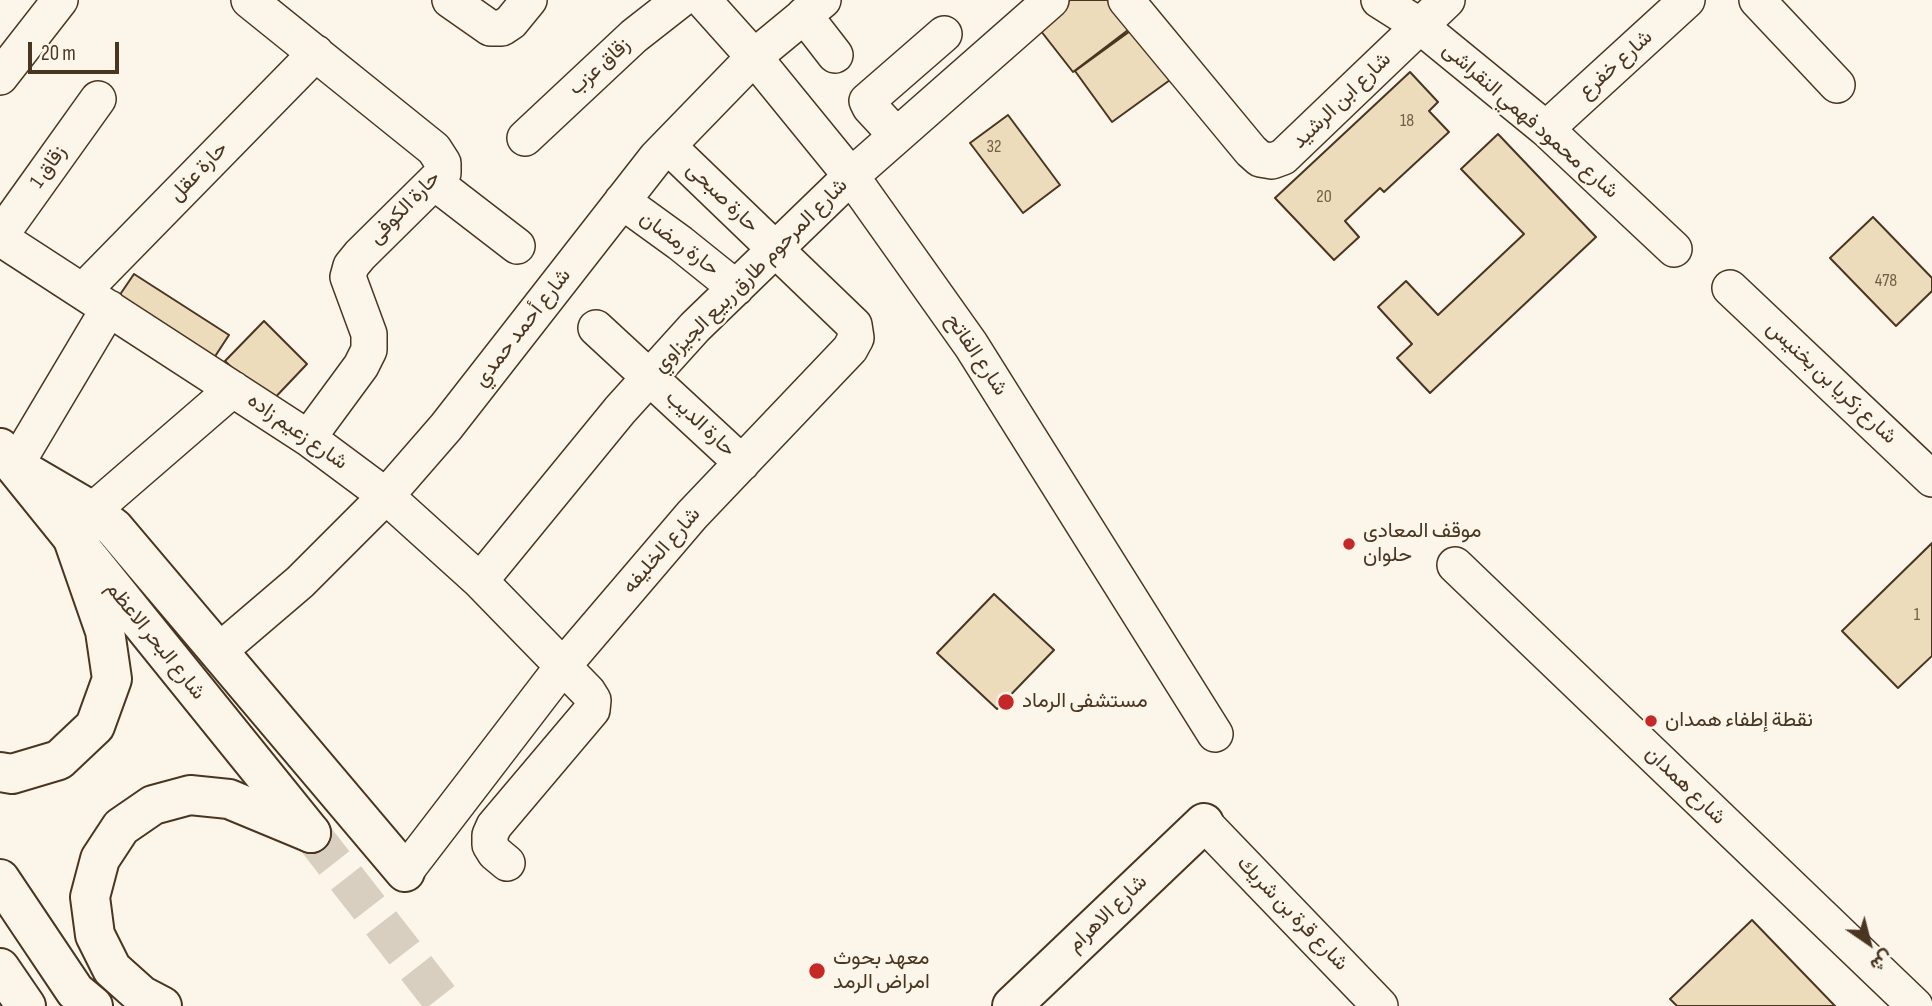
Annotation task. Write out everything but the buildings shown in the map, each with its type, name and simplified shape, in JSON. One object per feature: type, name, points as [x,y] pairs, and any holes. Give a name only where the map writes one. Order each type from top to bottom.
[{"type":"main road","points":[[0,772],[12,774],[59,760],[95,726],[112,680],[105,631],[82,525],[8,457]]},
{"type":"main road","points":[[82,525],[114,528],[405,872]]},
{"type":"main road","name":"شارع البحر الاعظم","points":[[82,525],[311,833],[229,799],[190,795],[153,805],[121,827],[100,859],[90,897],[95,935],[112,969],[141,995],[162,1006]]},
{"type":"main road","name":"شارع الاهرام","points":[[1012,1006],[1204,823]]},
{"type":"main road","points":[[0,879],[75,991],[93,1006]]},
{"type":"main road","points":[[0,968],[26,1006]]},
{"type":"street","points":[[0,77],[60,0]]},
{"type":"street","points":[[450,0],[490,28],[502,28],[511,22],[529,0]]},
{"type":"street","name":"زقاق عزب","points":[[525,138],[597,69],[680,0]]},
{"type":"street","name":"شارع الفاتح","points":[[703,0],[754,57],[851,176],[971,345],[1215,734]]},
{"type":"street","name":"شارع المرحوم طارق ربيع الجيزاوي","points":[[480,581],[695,327],[851,176],[1051,0]]},
{"type":"street","name":"شارع ابن الرشيد","points":[[1126,0],[1251,151],[1260,159],[1272,161],[1283,157],[1447,0]]},
{"type":"street","name":"شارع محمود فهمي النقراشى","points":[[1379,0],[1420,26],[1546,129],[1674,249]]},
{"type":"street","name":"شارع خفرع","points":[[1546,129],[1687,0]]},
{"type":"street","points":[[1757,0],[1837,85]]},
{"type":"street","name":"حارة الكوفى","points":[[266,5],[316,53],[434,149],[443,163],[443,173],[351,266],[348,277],[369,334],[369,350],[361,366],[308,438]]},
{"type":"street","points":[[813,8],[835,55]]},
{"type":"street","name":"شارع أحمد حمدي","points":[[218,652],[300,582],[386,496],[446,427],[668,146],[754,57],[813,8]]},
{"type":"street","points":[[897,135],[867,101],[944,34]]},
{"type":"street","name":"حارة عقل","points":[[8,457],[96,300],[316,53]]},
{"type":"street","name":"زقاق 1","points":[[0,237],[98,99]]},
{"type":"street","name":"حارة صبحى","points":[[668,146],[776,249]]},
{"type":"street","points":[[434,182],[517,246]]},
{"type":"street","name":"حارة رمضان","points":[[622,201],[736,288]]},
{"type":"street","name":"شارع زعيم زاده","points":[[0,237],[308,438],[386,496],[480,581],[588,692],[593,700],[592,710],[489,835],[490,845],[495,853],[507,863]]},
{"type":"street","name":"شارع الخليفه","points":[[405,872],[563,666],[692,515],[850,349],[856,338],[854,325],[776,249]]},
{"type":"street","name":"شارع زكريا بن بخنيس","points":[[1730,288],[1932,479]]},
{"type":"street","name":"حارة الديب","points":[[596,328],[742,463]]},
{"type":"street","points":[[82,525],[233,389]]},
{"type":"street","name":"شارع همدان","points":[[1455,565],[1915,1006]]},
{"type":"street","name":"شارع قرة بن شريك","points":[[1204,823],[1380,1006]]},
{"type":"tunnel","points":[[311,833],[446,1006]]},
{"type":"place","name":"موقف المعادى حلوان","points":[[1349,544]]},
{"type":"place","name":"مستشفى الرماد","points":[[1006,702]]},
{"type":"place","name":"نقطة إطفاء همدان","points":[[1651,721]]},
{"type":"place","name":"معهد بحوث امراض الرمد","points":[[817,971]]}]
